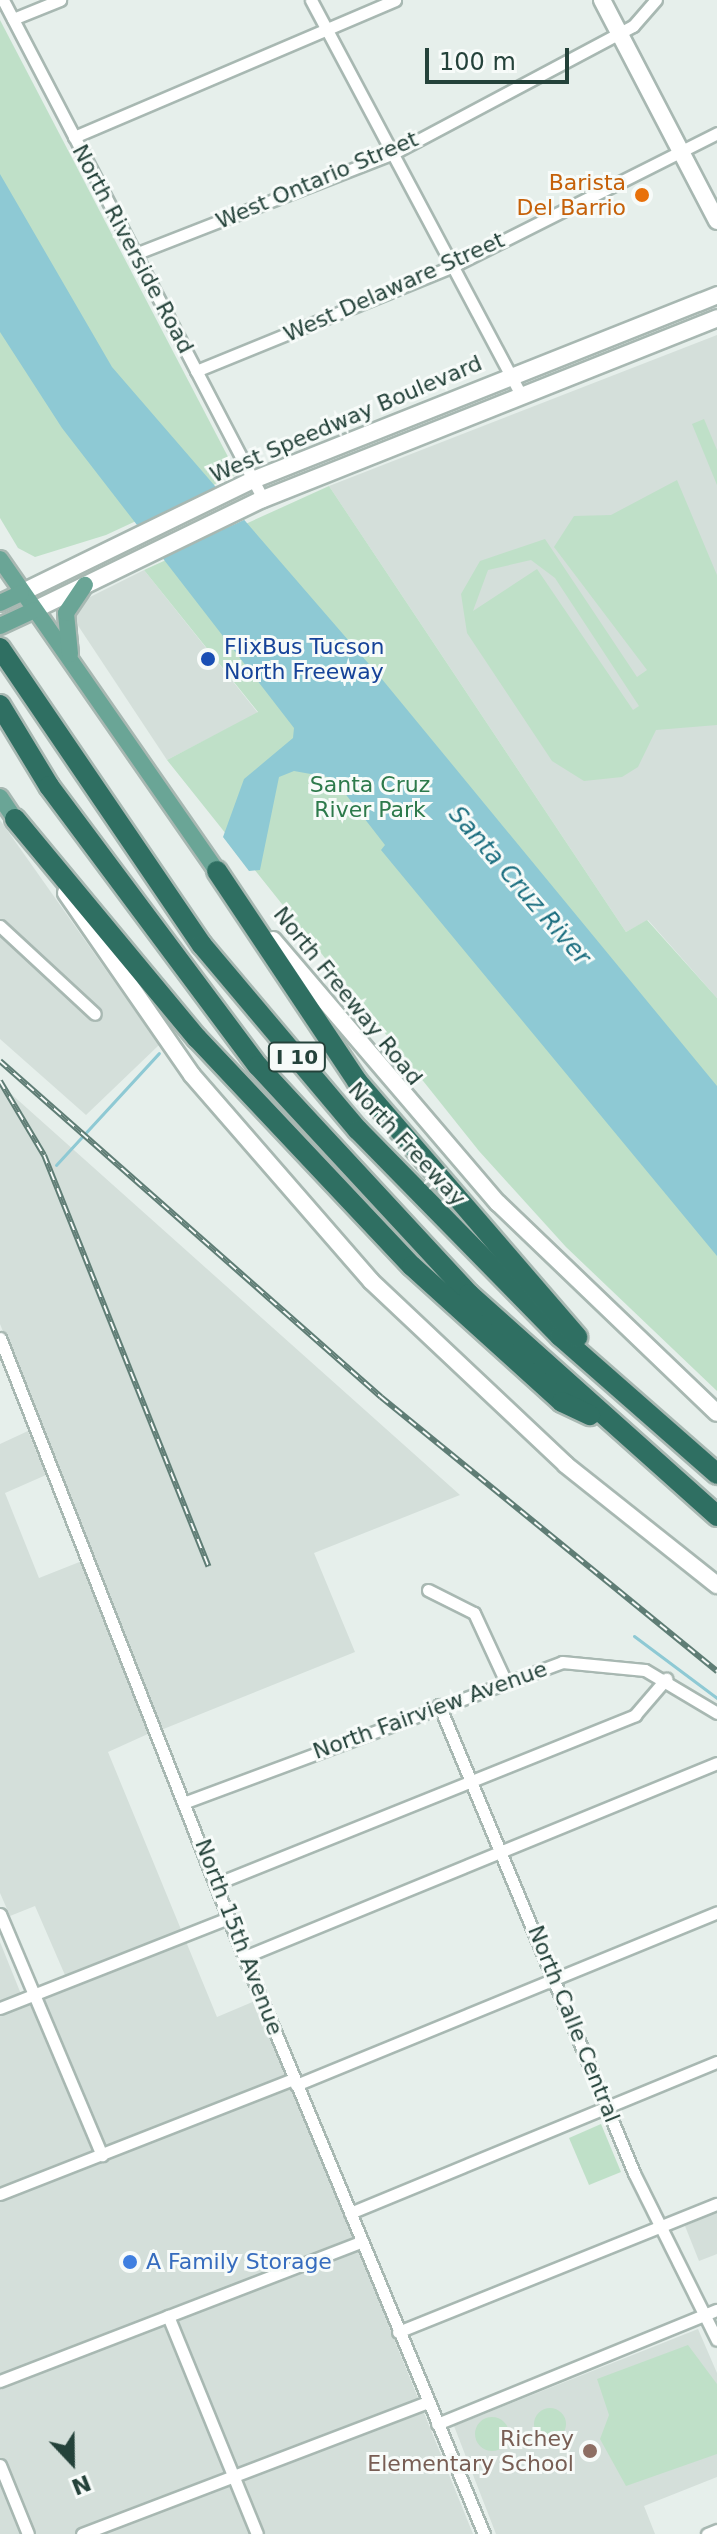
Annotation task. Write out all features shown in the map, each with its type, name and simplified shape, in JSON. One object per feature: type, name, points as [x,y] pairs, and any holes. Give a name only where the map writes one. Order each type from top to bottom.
[{"type":"highway","name":"North Freeway","points":[[5,655],[202,945],[348,1118],[494,1272],[637,1406],[717,1474]]},
{"type":"highway","name":"I 10","points":[[0,705],[58,799],[258,1066],[469,1294],[610,1425],[717,1516]]},
{"type":"highway","points":[[15,819],[197,1038],[412,1266],[562,1402],[610,1425]]},
{"type":"highway","points":[[217,871],[357,1081],[637,1406]]},
{"type":"main road","points":[[602,0],[717,221]]},
{"type":"main road","name":"West Speedway Boulevard","points":[[0,603],[253,480],[509,374],[717,295]]},
{"type":"main road","name":"West Speedway Boulevard","points":[[0,626],[255,502],[717,318]]},
{"type":"main road","name":"North Freeway Road","points":[[0,559],[217,871],[498,1203],[717,1413]]},
{"type":"main road","points":[[74,667],[66,613],[85,585]]},
{"type":"main road","points":[[0,797],[192,1075],[371,1281],[566,1465],[717,1585]]},
{"type":"street","name":"North Riverside Road","points":[[3,0],[253,480],[255,502]]},
{"type":"street","points":[[13,19],[60,0]]},
{"type":"street","points":[[311,0],[521,395]]},
{"type":"street","points":[[74,137],[329,34],[395,0]]},
{"type":"street","name":"West Ontario Street","points":[[135,254],[392,154],[642,21],[656,0]]},
{"type":"street","name":"West Delaware Street","points":[[196,371],[451,267],[679,148],[717,133]]},
{"type":"street","points":[[0,926],[95,1014]]},
{"type":"street","name":"North 15th Avenue","points":[[0,1338],[218,1883],[228,1918],[360,2242],[484,2534]]},
{"type":"street","points":[[428,1590],[474,1613],[505,1680]]},
{"type":"street","name":"North Fairview Avenue","points":[[186,1802],[505,1680],[579,1660],[666,1679],[717,1713]]},
{"type":"street","points":[[218,1883],[472,1778],[635,1715],[666,1679]]},
{"type":"street","name":"North Calle Central","points":[[439,1705],[608,2107],[712,2312],[717,2340]]},
{"type":"street","points":[[244,1957],[717,1763]]},
{"type":"street","points":[[0,2194],[295,2082],[717,1912]]},
{"type":"street","points":[[0,1914],[102,2155]]},
{"type":"street","points":[[0,2008],[228,1918]]},
{"type":"street","points":[[350,2213],[717,2062]]},
{"type":"street","points":[[398,2332],[717,2204]]},
{"type":"street","points":[[0,2381],[360,2242]]},
{"type":"street","points":[[437,2424],[712,2312]]},
{"type":"street","points":[[168,2316],[257,2534]]},
{"type":"street","points":[[82,2534],[428,2402]]},
{"type":"street","points":[[0,2465],[28,2534]]},
{"type":"street","points":[[707,2534],[717,2530]]},
{"type":"shaded area","points":[[717,335],[717,998],[648,920],[626,932],[329,486]]},
{"type":"shaded area","points":[[144,570],[258,713],[167,760],[75,621],[84,600]]},
{"type":"shaded area","points":[[0,820],[159,1045],[86,1115],[0,1039]]},
{"type":"shaded area","points":[[0,1084],[460,1495],[314,1553],[355,1652],[161,1730],[0,1324]]},
{"type":"shaded area","points":[[28,1431],[46,1475],[5,1493],[39,1578],[82,1561],[150,1733],[108,1752],[217,2017],[257,2000],[473,2534],[0,2534],[0,1942],[23,1999],[68,1982],[35,1906],[10,1916],[0,1893],[0,1444]]},
{"type":"shaded area","points":[[717,2212],[717,2254],[699,2261],[685,2226]]},
{"type":"shaded area","name":"Richey Elementary School","points":[[698,2329],[717,2373],[717,2477],[644,2506],[655,2534],[496,2534],[454,2426]]},
{"type":"green space","points":[[0,20],[237,474],[106,535],[35,557],[18,548],[0,518]]},
{"type":"green space","points":[[704,419],[717,450],[717,485],[692,424]]},
{"type":"green space","points":[[677,480],[717,575],[717,725],[656,730],[638,767],[622,777],[584,781],[552,761],[467,633],[461,594],[480,561],[545,539],[637,677],[647,670],[554,547],[574,516],[611,515]],"holes":[[[531,560],[555,578],[639,706],[633,710],[537,569],[473,611],[488,570]]]},
{"type":"green space","name":"Santa Cruz River Park","points":[[329,486],[626,932],[647,920],[717,998],[717,1391],[566,1247],[479,1151],[167,760],[258,712],[144,570]]},
{"type":"green space","points":[[601,2124],[621,2172],[589,2185],[569,2138]]},
{"type":"green space","points":[[688,2345],[717,2384],[717,2454],[626,2486],[600,2439],[609,2415],[597,2379]]},
{"type":"green space","points":[[550,2408],[561,2413],[566,2424],[561,2435],[550,2440],[539,2435],[534,2424],[539,2413]]},
{"type":"green space","points":[[492,2417],[504,2422],[509,2434],[504,2446],[492,2451],[480,2446],[475,2434],[480,2422]]},
{"type":"water","name":"Santa Cruz River","points":[[0,174],[112,367],[381,678],[717,1086],[717,1256],[381,850],[385,845],[333,778],[294,771],[279,777],[260,870],[249,871],[223,837],[244,779],[293,738],[294,728],[62,428],[0,332]]},
{"type":"pier","points":[[221,488],[246,519],[161,558],[135,526]]},
{"type":"waterway","points":[[56,1165],[159,1053]]},
{"type":"waterway","points":[[634,1636],[717,1698]]},
{"type":"railway","points":[[0,1061],[381,1397],[717,1671]]},
{"type":"railway","points":[[0,1081],[44,1155],[208,1566]]},
{"type":"place","name":"Barista Del Barrio","points":[[642,195]]},
{"type":"place","name":"FlixBus Tucson North Freeway","points":[[208,659]]},
{"type":"place","name":"A Family Storage","points":[[130,2262]]},
{"type":"place","name":"Richey Elementary School","points":[[590,2451]]}]
